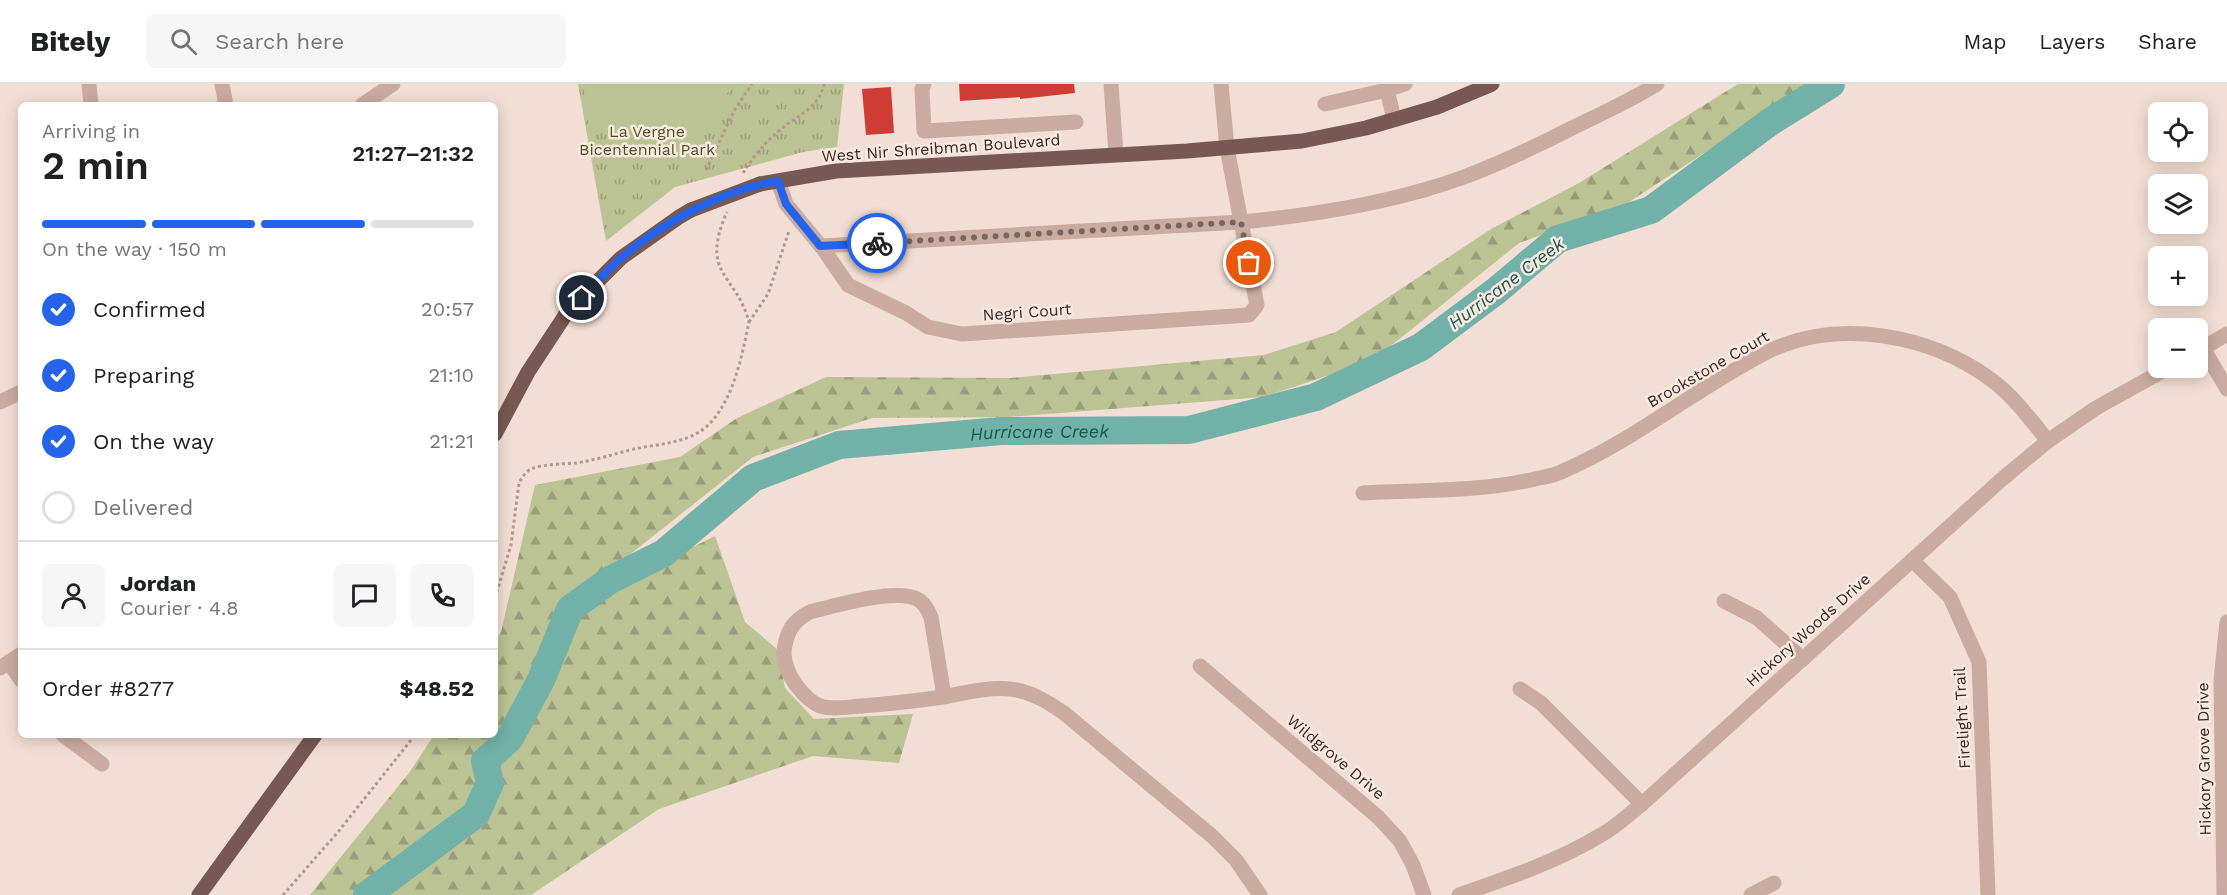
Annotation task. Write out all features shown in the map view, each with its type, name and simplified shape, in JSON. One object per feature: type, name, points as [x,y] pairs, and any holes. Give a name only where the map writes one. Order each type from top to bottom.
[{"type":"main road","name":"West Nir Shreibman Boulevard","points":[[498,428],[528,372],[568,312],[621,258],[678,216],[760,184],[836,171],[1227,148],[1302,141],[1366,128],[1437,107],[1492,84]]},
{"type":"main road","points":[[199,895],[313,738]]},
{"type":"street","points":[[89,84],[91,102]]},
{"type":"street","points":[[222,84],[225,102]]},
{"type":"street","points":[[366,102],[393,84]]},
{"type":"street","points":[[924,84],[922,89],[924,131],[1076,122]]},
{"type":"street","points":[[1111,84],[1116,154]]},
{"type":"street","name":"Negri Court","points":[[778,181],[786,204],[848,285],[906,313],[928,327],[962,334],[1249,315],[1257,305],[1227,148],[1221,84]]},
{"type":"street","points":[[1325,104],[1405,84]]},
{"type":"street","points":[[820,246],[1241,222],[1328,212],[1445,183],[1511,158],[1636,97],[1657,84]]},
{"type":"street","points":[[1387,90],[1394,119]]},
{"type":"street","points":[[2208,345],[2227,334]]},
{"type":"street","name":"Brookstone Court","points":[[1363,493],[1505,486],[1559,474],[1604,452],[1767,352],[1802,339],[1838,335],[1873,335],[1927,345],[1966,363],[1994,382],[2024,411],[2048,441]]},
{"type":"street","points":[[2208,361],[2227,389]]},
{"type":"street","name":"Hickory Woods Drive","points":[[1459,895],[1560,858],[1604,834],[1642,804],[2001,480],[2048,441],[2096,408],[2150,378]]},
{"type":"street","points":[[0,402],[18,393]]},
{"type":"street","name":"Firelight Trail","points":[[1912,560],[1950,597],[1979,662],[1988,895]]},
{"type":"street","points":[[944,696],[931,617],[919,599],[907,596],[880,597],[810,612],[800,617],[792,625],[787,636],[784,653],[785,666],[791,679],[810,700],[820,705],[834,708],[889,704],[1011,689],[1029,693],[1047,701],[1213,837],[1236,860],[1260,895]]},
{"type":"street","points":[[1725,601],[1757,618],[1803,658]]},
{"type":"street","name":"Hickory Grove Drive","points":[[2224,895],[2221,680],[2227,622]]},
{"type":"street","points":[[10,661],[18,675]]},
{"type":"street","name":"Wildgrove Drive","points":[[1200,666],[1378,817],[1400,841],[1413,865],[1424,895]]},
{"type":"street","points":[[1520,689],[1540,703],[1642,804]]},
{"type":"street","points":[[67,738],[102,764]]},
{"type":"street","points":[[1751,895],[1774,883]]},
{"type":"path","points":[[706,170],[734,111],[752,84]]},
{"type":"path","points":[[740,181],[760,149],[780,129],[814,106],[824,84]]},
{"type":"path","points":[[728,210],[718,239],[716,258],[721,271],[747,314],[749,322]]},
{"type":"path","points":[[498,588],[511,545],[519,483],[531,469],[589,461],[635,449],[672,443],[699,433],[713,420],[732,385],[749,322],[768,294],[794,215]]},
{"type":"path","points":[[283,895],[338,832],[413,738]]},
{"type":"green space","name":"La Vergne Bicentennial Park","points":[[578,84],[844,84],[837,147],[803,152],[675,187],[606,241]]},
{"type":"green space","points":[[581,84],[734,84],[695,139],[659,148],[625,142],[592,112]]},
{"type":"green space","points":[[1738,84],[1810,84],[1626,204],[1519,243],[1372,361],[1263,397],[1009,417],[872,418],[753,457],[628,556],[645,571],[715,536],[745,622],[778,650],[785,688],[814,719],[913,714],[899,763],[813,756],[659,809],[531,895],[310,895],[409,773],[432,738],[498,738],[498,637],[535,485],[680,457],[737,418],[826,377],[1011,378],[1264,355],[1336,332],[1491,229],[1579,183]]},
{"type":"building","points":[[959,84],[1074,84],[1075,93],[1020,99],[1020,97],[960,101]]},
{"type":"building","points":[[891,87],[894,133],[866,135],[862,89]]},
{"type":"waterway","name":"Hurricane Creek","points":[[367,895],[476,814],[490,783],[485,761],[510,738],[541,680],[570,609],[610,580],[664,553],[753,478],[839,445],[1001,431],[1189,430],[1316,397],[1421,347],[1496,291],[1558,239],[1651,210],[1770,122],[1831,84]]},
{"type":"way so far","points":[[877,243],[1241,222],[1249,263]]},
{"type":"route","points":[[582,298],[621,258],[678,216],[760,184],[778,181],[786,204],[820,246],[877,243]]}]
